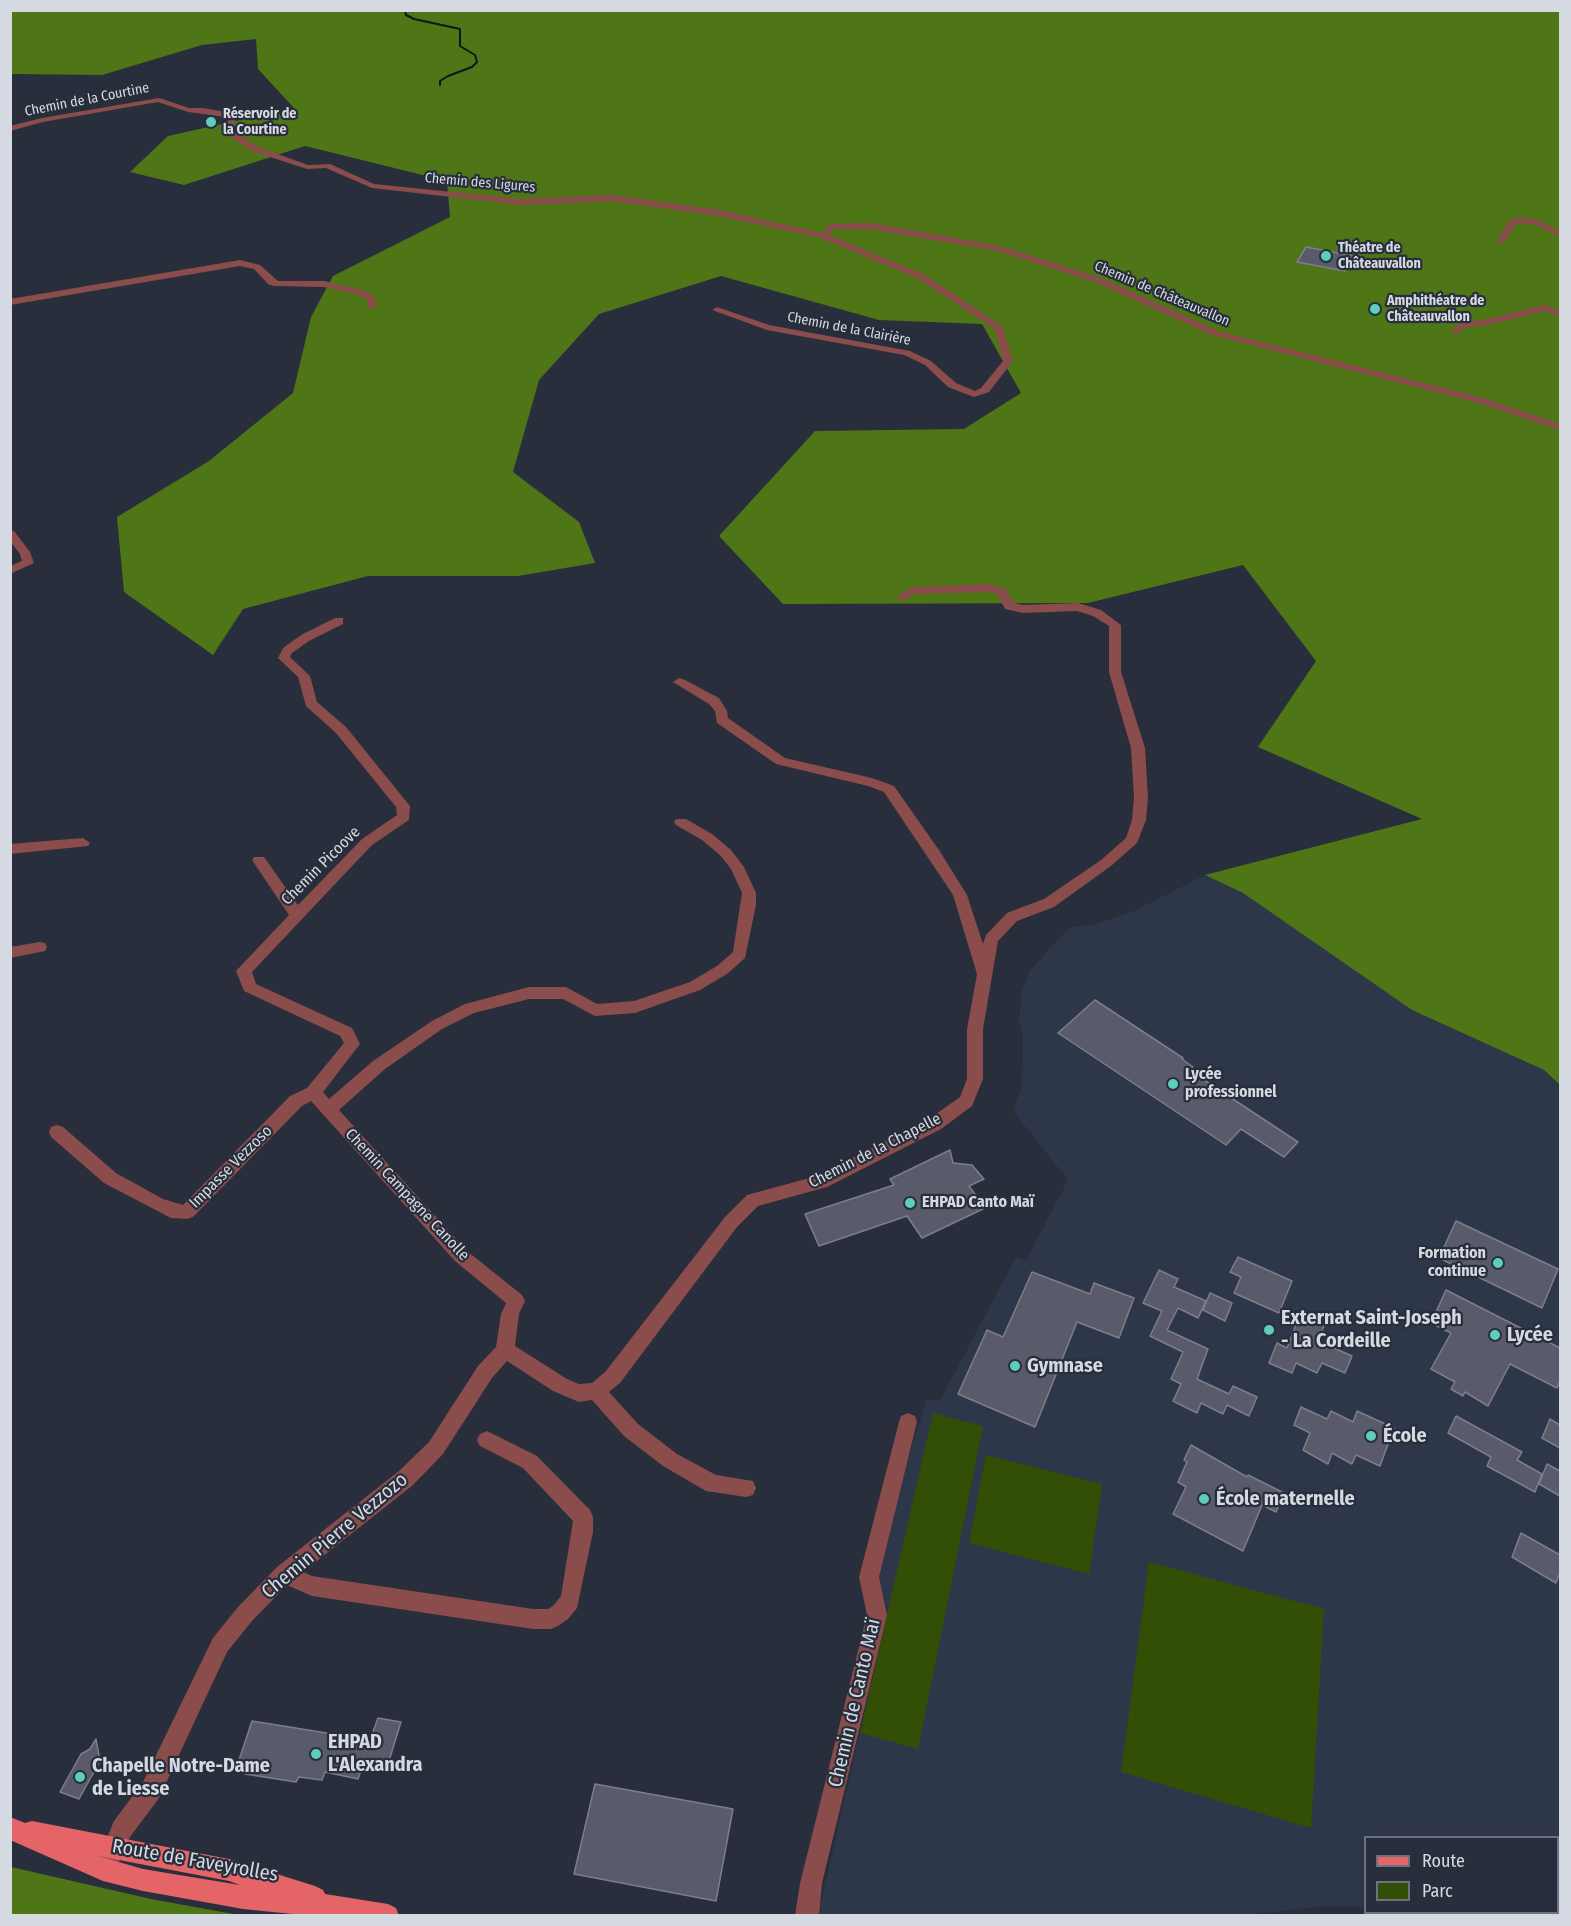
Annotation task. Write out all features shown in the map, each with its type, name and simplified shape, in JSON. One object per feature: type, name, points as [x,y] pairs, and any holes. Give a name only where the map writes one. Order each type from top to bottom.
[{"type":"main road","name":"Route de Faveyrolles","points":[[11,1828],[229,1869],[342,1907]]},
{"type":"main road","name":"Route de Faveyrolles","points":[[11,1828],[103,1870],[243,1897],[342,1907],[388,1916]]},
{"type":"street","name":"Chemin de la Courtine","points":[[10,129],[42,120],[151,100],[166,102],[188,110],[203,110]]},
{"type":"street","name":"Chemin des Ligures","points":[[203,110],[228,115],[233,119],[225,129],[255,149],[307,167],[327,166],[372,186],[522,202],[612,198],[720,213],[824,236]]},
{"type":"street","points":[[1501,241],[1510,230],[1512,223],[1519,220],[1535,222],[1560,234]]},
{"type":"street","name":"Chemin de Châteauvallon","points":[[824,236],[830,227],[870,226],[1000,249],[1098,280],[1215,333],[1479,400],[1560,427]]},
{"type":"street","name":"Chemin de la Clairière","points":[[717,310],[767,327],[907,353],[928,363],[952,385],[974,393],[981,393],[985,390],[1008,361],[999,328],[920,276],[824,236]]},
{"type":"street","points":[[10,302],[240,263],[257,267],[270,282],[277,284],[324,284],[359,292],[371,298],[372,307]]},
{"type":"street","points":[[1456,331],[1465,324],[1483,323],[1539,309],[1546,308],[1560,314]]},
{"type":"street","points":[[10,533],[26,554],[28,563],[10,572]]},
{"type":"street","name":"Chemin de la Chapelle","points":[[596,1391],[613,1377],[731,1221],[753,1200],[821,1182],[935,1124],[966,1101],[975,1079],[975,1029],[991,939],[1012,917],[1049,903],[1106,863],[1132,840],[1139,820],[1141,798],[1138,748],[1115,672],[1115,626],[1097,613],[1078,607],[1023,609],[1009,606],[1002,592],[990,588],[913,591],[902,597]]},
{"type":"street","name":"Chemin Picoove","points":[[313,1092],[352,1044],[346,1032],[249,987],[244,971],[367,842],[404,817],[403,806],[341,730],[311,703],[304,676],[284,658],[287,651],[305,638],[339,621]]},
{"type":"street","points":[[679,682],[714,701],[721,711],[722,720],[781,761],[872,782],[889,789],[960,895],[985,976]]},
{"type":"street","points":[[327,1110],[379,1065],[437,1025],[470,1008],[530,993],[566,993],[595,1010],[635,1007],[695,986],[722,970],[740,954],[749,893],[737,867],[726,853],[707,837],[681,822]]},
{"type":"street","points":[[10,849],[83,843]]},
{"type":"street","points":[[260,860],[297,915]]},
{"type":"street","points":[[10,953],[40,947]]},
{"type":"street","name":"Chemin Campagne Canolle","points":[[313,1092],[460,1256],[516,1301],[510,1314],[505,1350]]},
{"type":"street","name":"Impasse Vezzoso","points":[[57,1132],[110,1178],[177,1213],[187,1212],[296,1101],[313,1092]]},
{"type":"street","points":[[505,1350],[579,1393],[596,1391],[631,1430],[670,1460],[712,1484],[746,1488]]},
{"type":"street","name":"Chemin Pierre Vezzozo","points":[[103,1870],[122,1829],[151,1790],[220,1645],[245,1614],[284,1575],[406,1478],[436,1448],[485,1372],[505,1350]]},
{"type":"street","name":"Chemin de Canto Maï","points":[[807,1916],[811,1883],[878,1614],[868,1577],[908,1422]]},
{"type":"street","points":[[284,1575],[312,1586],[533,1619],[551,1619],[570,1601],[583,1532],[583,1517],[530,1462],[487,1440]]},
{"type":"shaded area","name":"Externat Saint-Joseph - La Cordeille","points":[[1205,875],[1243,893],[1412,1010],[1544,1070],[1560,1085],[1560,1915],[1550,1914],[1559,1914],[1559,1836],[1364,1836],[1364,1906],[1323,1906],[1238,1916],[818,1916],[887,1613],[879,1577],[901,1482],[927,1399],[940,1401],[1016,1257],[1026,1261],[1068,1180],[1013,1111],[1022,1086],[1023,1037],[1019,1022],[1022,991],[1030,970],[1069,928],[1097,924],[1132,912]]},
{"type":"green space","points":[[11,10],[1560,11],[1560,1085],[1544,1070],[1412,1010],[1243,893],[1205,875],[1422,819],[1258,747],[1316,661],[1243,565],[1088,603],[783,604],[719,536],[815,431],[964,429],[1021,393],[982,324],[879,320],[721,276],[599,314],[539,380],[513,472],[579,522],[595,563],[518,576],[368,576],[243,609],[213,655],[124,592],[117,517],[209,461],[293,393],[311,317],[333,276],[450,217],[447,181],[305,146],[184,185],[130,172],[168,136],[294,108],[258,69],[256,39],[202,45],[102,75],[11,74]]},
{"type":"green space","points":[[933,1413],[983,1426],[918,1749],[860,1733]]},
{"type":"green space","points":[[986,1455],[1102,1484],[1089,1574],[969,1543]]},
{"type":"green space","points":[[1149,1562],[1324,1609],[1311,1828],[1121,1772]]},
{"type":"green space","points":[[11,1867],[151,1899],[239,1915],[11,1915]]},
{"type":"building","name":"Théatre de Châteauvallon","points":[[1306,247],[1353,256],[1345,271],[1297,262]]},
{"type":"building","name":"Lycée professionnel","points":[[1095,1000],[1183,1058],[1193,1067],[1189,1070],[1298,1142],[1284,1157],[1241,1129],[1226,1145],[1058,1033]]},
{"type":"building","name":"EHPAD Canto Maï","points":[[950,1150],[953,1163],[972,1165],[984,1179],[969,1186],[985,1208],[922,1238],[907,1216],[819,1246],[805,1214],[894,1185],[890,1179]]},
{"type":"building","name":"Formation continue","points":[[1456,1221],[1558,1269],[1542,1308],[1439,1258]]},
{"type":"building","points":[[1238,1257],[1292,1281],[1279,1313],[1234,1293],[1241,1277],[1230,1272]]},
{"type":"building","points":[[1159,1270],[1178,1279],[1174,1287],[1206,1301],[1198,1318],[1178,1308],[1167,1330],[1208,1349],[1197,1379],[1229,1394],[1233,1386],[1257,1397],[1249,1416],[1227,1405],[1223,1414],[1201,1403],[1197,1413],[1173,1401],[1181,1384],[1171,1379],[1183,1352],[1150,1336],[1162,1311],[1143,1303]]},
{"type":"building","name":"Gymnase","points":[[1032,1272],[1090,1294],[1094,1283],[1134,1298],[1119,1338],[1077,1322],[1035,1427],[958,1394],[987,1330],[1003,1337]]},
{"type":"building","name":"Lycée","points":[[1446,1290],[1560,1348],[1560,1380],[1557,1388],[1510,1364],[1488,1406],[1465,1392],[1463,1396],[1451,1389],[1455,1382],[1431,1369],[1451,1333],[1431,1323]]},
{"type":"building","points":[[1210,1293],[1232,1303],[1225,1321],[1203,1310]]},
{"type":"building","points":[[1301,1312],[1325,1323],[1318,1341],[1352,1356],[1345,1373],[1322,1363],[1317,1373],[1296,1363],[1292,1373],[1269,1363],[1277,1343],[1287,1348]]},
{"type":"building","name":"École","points":[[1301,1407],[1327,1419],[1331,1411],[1353,1422],[1357,1411],[1394,1428],[1380,1466],[1356,1455],[1352,1464],[1332,1453],[1328,1464],[1303,1450],[1310,1433],[1294,1425]]},
{"type":"building","points":[[1456,1416],[1522,1452],[1517,1460],[1542,1474],[1535,1492],[1487,1466],[1491,1457],[1448,1433]]},
{"type":"building","points":[[1550,1419],[1560,1425],[1560,1448],[1542,1438]]},
{"type":"building","name":"École maternelle","points":[[1191,1445],[1247,1477],[1248,1475],[1284,1493],[1276,1512],[1262,1505],[1243,1551],[1173,1514],[1186,1487],[1178,1482],[1187,1462],[1184,1460]]},
{"type":"building","points":[[1547,1464],[1560,1471],[1560,1496],[1539,1484]]},
{"type":"building","points":[[1521,1533],[1560,1555],[1560,1572],[1556,1583],[1512,1557]]},
{"type":"building","name":"EHPAD L'Alexandra","points":[[378,1718],[401,1722],[389,1761],[377,1759],[374,1768],[363,1765],[358,1779],[325,1772],[322,1780],[299,1777],[296,1782],[245,1774],[247,1768],[237,1766],[252,1721],[370,1740]]},
{"type":"building","name":"Chapelle Notre-Dame de Liesse","points":[[96,1739],[100,1761],[79,1799],[60,1792],[81,1754],[90,1749]]},
{"type":"building","points":[[595,1784],[733,1809],[716,1901],[574,1874]]},
{"type":"waterway","points":[[405,10],[406,15],[414,19],[460,29],[460,46],[475,55],[477,62],[472,67],[448,76],[440,81],[440,85]]},
{"type":"place","name":"Réservoir de la Courtine","points":[[211,122]]},
{"type":"place","name":"Théatre de Châteauvallon","points":[[1326,256]]},
{"type":"place","name":"Amphithéatre de Châteauvallon","points":[[1375,309]]},
{"type":"place","name":"Lycée professionnel","points":[[1173,1084]]},
{"type":"place","name":"EHPAD Canto Maï","points":[[910,1203]]},
{"type":"place","name":"Formation continue","points":[[1498,1263]]},
{"type":"place","name":"Externat Saint-Joseph - La Cordeille","points":[[1269,1330]]},
{"type":"place","name":"Lycée","points":[[1495,1335]]},
{"type":"place","name":"Gymnase","points":[[1015,1366]]},
{"type":"place","name":"École","points":[[1371,1436]]},
{"type":"place","name":"École maternelle","points":[[1204,1499]]},
{"type":"place","name":"EHPAD L'Alexandra","points":[[316,1754]]},
{"type":"place","name":"Chapelle Notre-Dame de Liesse","points":[[80,1777]]}]
